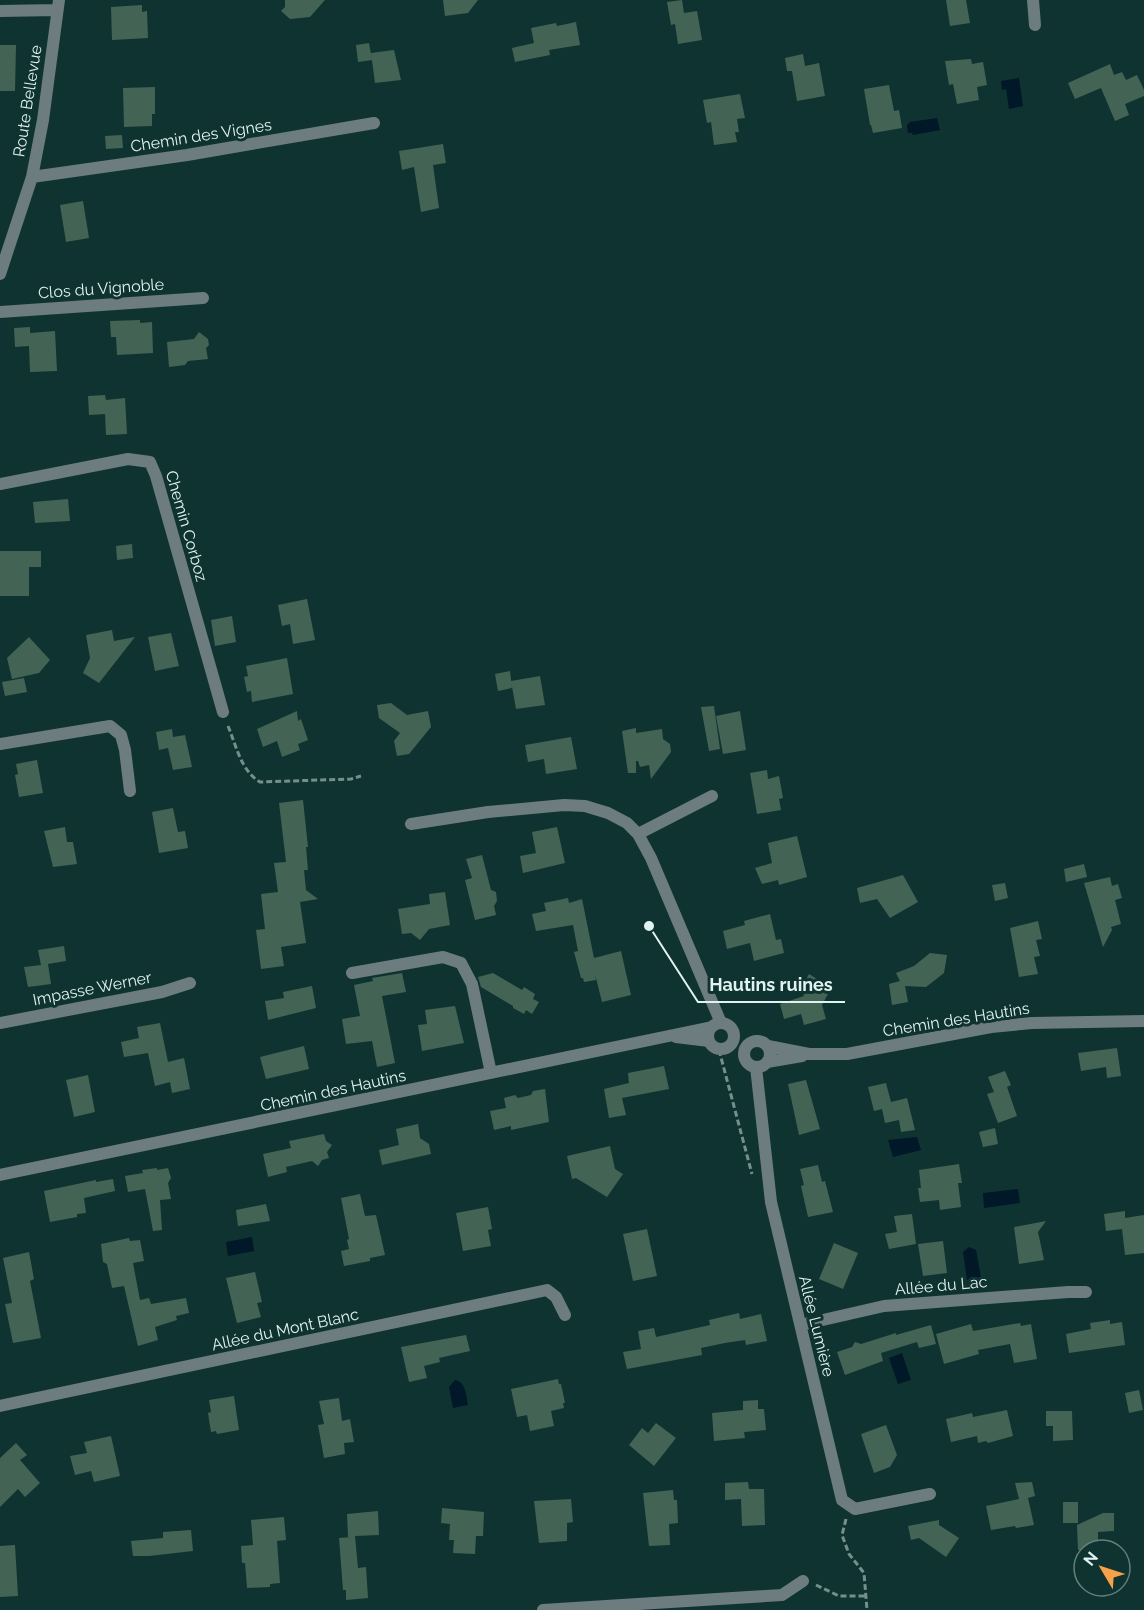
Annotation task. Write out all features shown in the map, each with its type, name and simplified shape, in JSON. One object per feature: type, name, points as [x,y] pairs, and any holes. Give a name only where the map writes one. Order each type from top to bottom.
[{"type":"street","points":[[1033,0],[1035,25]]},
{"type":"street","points":[[0,11],[58,5]]},
{"type":"street","name":"Route Bellevue","points":[[0,274],[32,177],[43,120],[58,5]]},
{"type":"street","name":"Chemin des Vignes","points":[[32,177],[187,155],[374,123]]},
{"type":"street","name":"Clos du Vignoble","points":[[0,312],[203,298]]},
{"type":"street","name":"Chemin Corboz","points":[[0,484],[128,459],[150,462],[156,476],[222,712]]},
{"type":"street","points":[[0,744],[110,726],[121,735],[130,791]]},
{"type":"street","points":[[638,834],[712,796]]},
{"type":"street","points":[[411,824],[564,805],[585,806],[608,813],[627,823],[638,834],[656,868],[716,1025],[708,1036],[717,1046],[733,1042],[733,1031]]},
{"type":"street","points":[[352,973],[442,957],[461,963],[472,984],[491,1073]]},
{"type":"street","name":"Impasse Werner","points":[[0,1023],[162,992],[190,983]]},
{"type":"street","name":"Chemin des Hautins","points":[[671,1036],[717,1046],[757,1063],[809,1054],[847,1054],[981,1029],[1032,1023],[1144,1021]]},
{"type":"street","name":"Chemin des Hautins","points":[[0,1175],[716,1025],[728,1024],[733,1031],[752,1042],[761,1041],[768,1046],[809,1054]]},
{"type":"street","points":[[752,1042],[745,1051],[757,1063],[771,1054],[768,1046]]},
{"type":"street","name":"Allée Lumière","points":[[757,1063],[771,1202],[842,1500],[849,1505]]},
{"type":"street","name":"Allée du Mont Blanc","points":[[0,1406],[547,1290],[556,1297],[565,1315]]},
{"type":"street","name":"Allée du Lac","points":[[801,1325],[884,1306],[1086,1292]]},
{"type":"street","points":[[849,1505],[855,1509],[930,1494]]},
{"type":"street","points":[[543,1610],[782,1595],[802,1581]]},
{"type":"path","points":[[222,712],[244,767],[260,783],[351,779],[361,776]]},
{"type":"path","points":[[717,1046],[752,1177]]},
{"type":"path","points":[[849,1505],[842,1535],[849,1554],[864,1574],[867,1610]]},
{"type":"path","points":[[802,1581],[839,1596],[866,1596]]},
{"type":"water","points":[[1019,78],[1023,106],[1009,109],[1006,89],[1002,90],[1001,81]]},
{"type":"water","points":[[937,118],[940,130],[913,135],[908,133],[907,125],[910,122]]},
{"type":"water","points":[[917,1137],[921,1150],[893,1157],[888,1140]]},
{"type":"water","points":[[1018,1189],[1020,1203],[984,1208],[983,1193]]},
{"type":"water","points":[[252,1237],[254,1251],[228,1256],[226,1242]]},
{"type":"water","points":[[969,1247],[976,1250],[981,1277],[967,1280],[963,1252]]},
{"type":"water","points":[[902,1353],[911,1380],[898,1384],[889,1358]]},
{"type":"water","points":[[455,1380],[463,1386],[468,1405],[453,1408],[449,1387]]},
{"type":"building","points":[[285,0],[325,0],[310,17],[290,19],[281,11],[285,7]]},
{"type":"building","points":[[443,0],[478,0],[468,13],[445,16]]},
{"type":"building","points":[[682,0],[684,13],[697,11],[702,40],[678,44],[675,24],[671,25],[667,2]]},
{"type":"building","points":[[946,0],[966,0],[970,23],[950,26]]},
{"type":"building","points":[[142,5],[142,12],[147,11],[148,38],[112,40],[111,7]]},
{"type":"building","points":[[576,22],[580,45],[549,50],[550,55],[515,62],[512,48],[534,43],[531,28]]},
{"type":"building","points":[[369,43],[372,60],[358,62],[356,45]]},
{"type":"building","points":[[0,45],[16,45],[15,91],[0,91]]},
{"type":"building","points":[[394,50],[401,80],[375,83],[371,53]]},
{"type":"building","points":[[803,54],[805,66],[819,63],[825,96],[797,101],[792,71],[787,71],[785,58]]},
{"type":"building","points":[[971,59],[972,64],[983,62],[987,85],[977,87],[979,100],[957,104],[953,84],[949,85],[945,61]]},
{"type":"building","points":[[1110,64],[1114,75],[1122,72],[1126,80],[1137,75],[1144,90],[1144,96],[1125,104],[1129,115],[1115,121],[1101,88],[1075,99],[1068,83]]},
{"type":"building","points":[[889,85],[894,111],[899,110],[902,128],[873,133],[864,89]]},
{"type":"building","points":[[155,87],[155,114],[152,114],[152,126],[124,127],[123,88]]},
{"type":"building","points":[[740,94],[745,118],[737,119],[739,132],[735,132],[737,142],[714,145],[711,122],[707,123],[703,100]]},
{"type":"building","points":[[122,135],[123,148],[106,149],[105,136]]},
{"type":"building","points":[[443,144],[446,163],[433,165],[439,208],[421,212],[414,167],[402,170],[399,151]]},
{"type":"building","points":[[83,201],[89,238],[66,242],[60,205]]},
{"type":"building","points":[[140,320],[140,323],[152,322],[153,353],[117,355],[116,337],[111,337],[110,321]]},
{"type":"building","points":[[30,327],[30,333],[55,331],[57,371],[30,372],[29,346],[15,347],[14,328]]},
{"type":"building","points":[[199,332],[208,339],[209,345],[206,348],[208,359],[188,361],[185,365],[169,367],[167,342],[194,339]]},
{"type":"building","points":[[105,395],[106,400],[125,398],[127,434],[106,435],[105,414],[89,415],[88,396]]},
{"type":"building","points":[[68,499],[70,521],[35,523],[33,502]]},
{"type":"building","points":[[132,544],[133,558],[117,560],[116,546]]},
{"type":"building","points":[[0,551],[41,551],[41,567],[29,567],[29,596],[0,596]]},
{"type":"building","points":[[307,599],[315,640],[293,644],[290,624],[282,626],[278,605]]},
{"type":"building","points":[[232,616],[236,642],[215,646],[211,620]]},
{"type":"building","points":[[112,630],[114,641],[135,637],[99,683],[83,673],[90,658],[86,635]]},
{"type":"building","points":[[171,633],[179,666],[155,671],[148,637]]},
{"type":"building","points":[[29,637],[50,660],[39,673],[12,679],[7,658]]},
{"type":"building","points":[[287,658],[293,694],[252,702],[251,691],[247,692],[244,677],[248,676],[246,666]]},
{"type":"building","points":[[510,671],[512,688],[498,691],[495,674]]},
{"type":"building","points":[[540,676],[545,705],[516,709],[511,681]]},
{"type":"building","points":[[24,678],[27,692],[5,696],[2,682]]},
{"type":"building","points":[[391,703],[407,715],[428,711],[431,727],[409,754],[397,756],[394,741],[400,733],[379,718],[377,705]]},
{"type":"building","points":[[714,706],[720,749],[709,751],[701,707]]},
{"type":"building","points":[[297,711],[298,721],[301,719],[308,740],[298,744],[300,750],[282,757],[277,741],[263,747],[257,729]]},
{"type":"building","points":[[740,711],[746,750],[723,754],[716,716]]},
{"type":"building","points":[[636,728],[636,733],[662,729],[663,739],[670,744],[671,752],[651,779],[649,765],[640,767],[638,761],[636,761],[636,773],[628,773],[622,731]]},
{"type":"building","points":[[172,729],[173,737],[185,735],[192,767],[173,770],[168,748],[159,750],[156,732]]},
{"type":"building","points":[[571,737],[577,769],[546,774],[544,759],[528,762],[525,745]]},
{"type":"building","points":[[37,760],[43,793],[19,797],[15,775],[18,774],[16,764]]},
{"type":"building","points":[[767,770],[768,779],[779,776],[783,798],[779,799],[781,810],[757,814],[750,773]]},
{"type":"building","points":[[303,800],[308,847],[306,847],[308,870],[304,870],[306,890],[318,899],[300,902],[306,943],[281,947],[284,966],[261,969],[256,930],[265,929],[261,894],[278,892],[274,863],[286,862],[279,803]]},
{"type":"building","points":[[173,808],[178,832],[185,831],[188,848],[159,853],[152,812]]},
{"type":"building","points":[[65,827],[67,842],[73,842],[77,864],[53,867],[44,831]]},
{"type":"building","points":[[557,827],[565,863],[523,873],[520,856],[536,853],[532,832]]},
{"type":"building","points":[[797,836],[807,877],[779,885],[778,880],[762,884],[755,868],[772,863],[768,843]]},
{"type":"building","points":[[482,855],[491,890],[496,892],[497,901],[494,906],[496,915],[475,920],[465,880],[472,878],[466,859]]},
{"type":"building","points":[[1084,864],[1087,877],[1066,882],[1064,869]]},
{"type":"building","points":[[903,875],[918,902],[890,918],[877,899],[860,903],[857,888]]},
{"type":"building","points":[[1110,877],[1112,886],[1118,884],[1122,898],[1115,900],[1121,924],[1111,927],[1112,930],[1103,947],[1084,883]]},
{"type":"building","points":[[1005,883],[1008,898],[995,901],[992,885]]},
{"type":"building","points":[[445,892],[450,925],[429,929],[420,940],[411,933],[402,934],[398,909],[430,904],[429,894]]},
{"type":"building","points":[[568,898],[569,903],[582,899],[594,958],[621,951],[631,995],[602,1002],[595,974],[596,980],[584,982],[574,952],[578,951],[573,925],[536,931],[532,914],[546,911],[544,903]]},
{"type":"building","points":[[770,914],[776,940],[781,939],[784,953],[754,961],[750,943],[727,949],[723,931],[745,925],[744,921]]},
{"type":"building","points":[[1038,921],[1042,939],[1036,940],[1040,956],[1034,957],[1038,974],[1019,977],[1010,928]]},
{"type":"building","points":[[64,946],[66,961],[48,964],[51,984],[28,987],[24,967],[41,965],[38,950]]},
{"type":"building","points":[[930,953],[947,955],[944,973],[926,987],[905,986],[908,1002],[892,1005],[889,984],[900,981],[896,973],[914,966]]},
{"type":"building","points":[[402,973],[406,992],[382,996],[395,1063],[377,1067],[372,1041],[346,1044],[342,1019],[360,1016],[354,985],[373,981],[372,978]]},
{"type":"building","points":[[493,973],[522,990],[524,987],[535,994],[533,999],[539,1002],[532,1014],[526,1010],[524,1014],[481,987],[478,977]]},
{"type":"building","points":[[809,974],[829,986],[829,992],[822,1005],[826,1019],[804,1025],[801,1014],[784,1019],[780,1004],[804,996],[802,987]]},
{"type":"building","points":[[312,986],[316,1008],[268,1020],[265,1001],[284,998],[283,992]]},
{"type":"building","points":[[455,1006],[464,1043],[422,1051],[418,1025],[427,1024],[425,1010]]},
{"type":"building","points":[[160,1023],[168,1062],[184,1058],[190,1089],[172,1093],[170,1082],[155,1086],[148,1053],[124,1057],[121,1042],[139,1038],[137,1027]]},
{"type":"building","points":[[304,1046],[309,1069],[266,1079],[260,1057]]},
{"type":"building","points":[[1117,1048],[1121,1076],[1107,1078],[1106,1067],[1081,1071],[1078,1053]]},
{"type":"building","points":[[664,1066],[669,1089],[622,1098],[626,1115],[609,1118],[604,1089],[629,1083],[628,1073]]},
{"type":"building","points":[[1005,1071],[1011,1085],[1007,1087],[1017,1116],[998,1123],[987,1094],[994,1092],[988,1077]]},
{"type":"building","points":[[88,1075],[95,1112],[74,1117],[66,1080]]},
{"type":"building","points":[[806,1080],[820,1129],[799,1135],[788,1084]]},
{"type":"building","points":[[886,1083],[891,1102],[907,1098],[915,1130],[901,1132],[899,1120],[885,1123],[882,1109],[874,1111],[868,1087]]},
{"type":"building","points":[[545,1089],[549,1122],[511,1130],[511,1126],[494,1130],[490,1111],[506,1108],[504,1098],[515,1095],[518,1098],[531,1095],[533,1091]]},
{"type":"building","points":[[418,1124],[420,1138],[429,1144],[431,1154],[382,1165],[379,1150],[399,1145],[396,1129]]},
{"type":"building","points":[[995,1128],[998,1144],[983,1147],[979,1132]]},
{"type":"building","points":[[324,1134],[326,1141],[332,1145],[327,1152],[329,1158],[322,1160],[318,1166],[312,1161],[286,1167],[287,1172],[268,1177],[263,1154],[291,1148],[289,1141]]},
{"type":"building","points":[[610,1146],[615,1169],[623,1174],[607,1197],[576,1178],[572,1179],[567,1156]]},
{"type":"building","points":[[959,1164],[962,1183],[958,1183],[961,1207],[940,1210],[939,1200],[920,1202],[919,1170]]},
{"type":"building","points":[[818,1165],[822,1182],[825,1181],[833,1212],[808,1217],[801,1186],[804,1185],[800,1169]]},
{"type":"building","points":[[157,1168],[157,1170],[168,1168],[171,1178],[168,1183],[171,1199],[160,1200],[162,1230],[153,1231],[145,1189],[128,1192],[125,1176]]},
{"type":"building","points":[[113,1179],[115,1191],[84,1198],[86,1213],[50,1222],[44,1191],[96,1180],[96,1182]]},
{"type":"building","points":[[360,1194],[365,1216],[376,1215],[385,1255],[370,1258],[370,1261],[344,1266],[341,1251],[349,1249],[347,1240],[349,1239],[341,1198]]},
{"type":"building","points":[[266,1204],[270,1221],[238,1226],[236,1210]]},
{"type":"building","points":[[488,1207],[492,1229],[488,1230],[491,1246],[463,1251],[456,1213]]},
{"type":"building","points":[[1125,1211],[1125,1218],[1144,1215],[1144,1253],[1125,1255],[1122,1229],[1106,1231],[1104,1214]]},
{"type":"building","points":[[912,1214],[916,1244],[889,1249],[885,1234],[897,1232],[894,1216]]},
{"type":"building","points":[[1046,1221],[1038,1232],[1044,1260],[1019,1264],[1014,1227]]},
{"type":"building","points":[[647,1229],[657,1276],[633,1281],[623,1234]]},
{"type":"building","points":[[129,1238],[130,1241],[140,1240],[144,1261],[133,1263],[140,1300],[149,1298],[151,1304],[186,1298],[189,1313],[176,1316],[177,1320],[155,1327],[158,1340],[138,1346],[124,1286],[112,1288],[107,1264],[103,1262],[101,1244]]},
{"type":"building","points":[[943,1241],[947,1273],[923,1276],[918,1244]]},
{"type":"building","points":[[834,1243],[858,1253],[843,1289],[819,1279]]},
{"type":"building","points":[[29,1252],[34,1279],[30,1281],[41,1338],[13,1343],[5,1304],[12,1303],[3,1258]]},
{"type":"building","points":[[255,1272],[262,1302],[257,1303],[261,1317],[237,1323],[226,1278]]},
{"type":"building","points":[[739,1313],[740,1319],[761,1314],[767,1341],[746,1345],[745,1340],[725,1343],[701,1348],[702,1355],[627,1369],[623,1352],[641,1349],[638,1331],[654,1328],[656,1337],[710,1325],[709,1320]]},
{"type":"building","points":[[1110,1320],[1110,1324],[1122,1322],[1125,1345],[1069,1353],[1066,1334],[1091,1329],[1090,1323]]},
{"type":"building","points":[[1020,1323],[1021,1326],[1031,1324],[1037,1359],[1014,1363],[1010,1344],[978,1350],[979,1354],[944,1364],[936,1334],[971,1324],[973,1331]]},
{"type":"building","points":[[931,1325],[936,1344],[919,1348],[917,1342],[881,1353],[883,1361],[845,1375],[837,1352],[852,1347],[855,1342],[861,1344]]},
{"type":"building","points":[[466,1335],[470,1351],[439,1358],[440,1362],[424,1366],[427,1378],[409,1382],[401,1347]]},
{"type":"building","points":[[558,1379],[565,1403],[563,1403],[564,1408],[551,1411],[554,1426],[530,1431],[527,1415],[517,1417],[511,1389]]},
{"type":"building","points":[[1139,1390],[1143,1410],[1129,1413],[1125,1393]]},
{"type":"building","points":[[234,1396],[239,1430],[217,1434],[216,1431],[211,1432],[208,1413],[211,1412],[209,1400]]},
{"type":"building","points":[[339,1398],[342,1421],[350,1419],[354,1442],[344,1443],[345,1454],[324,1458],[318,1425],[324,1424],[319,1401]]},
{"type":"building","points":[[758,1400],[758,1409],[764,1409],[766,1430],[744,1432],[745,1438],[714,1441],[712,1413],[743,1410],[743,1401]]},
{"type":"building","points":[[1007,1410],[1013,1436],[988,1443],[986,1441],[978,1443],[977,1436],[951,1442],[946,1419],[972,1413],[973,1417]]},
{"type":"building","points":[[1046,1411],[1072,1411],[1073,1440],[1053,1441],[1053,1426],[1046,1426]]},
{"type":"building","points":[[656,1423],[676,1438],[654,1466],[629,1445],[642,1428],[648,1433]]},
{"type":"building","points":[[886,1425],[897,1455],[890,1467],[874,1473],[861,1434]]},
{"type":"building","points":[[111,1436],[120,1476],[94,1482],[91,1471],[75,1475],[70,1456],[87,1453],[84,1442]]},
{"type":"building","points":[[16,1443],[27,1455],[20,1460],[40,1483],[25,1497],[18,1489],[0,1507],[0,1458]]},
{"type":"building","points":[[748,1482],[749,1489],[764,1489],[765,1525],[742,1526],[741,1499],[725,1500],[725,1483]]},
{"type":"building","points":[[1032,1482],[1035,1496],[1028,1498],[1034,1525],[991,1530],[986,1506],[1019,1499],[1015,1483]]},
{"type":"building","points":[[673,1490],[674,1500],[677,1500],[678,1523],[669,1524],[670,1545],[649,1546],[643,1493]]},
{"type":"building","points":[[571,1499],[573,1522],[567,1523],[567,1541],[539,1543],[534,1501]]},
{"type":"building","points":[[1063,1502],[1078,1502],[1078,1523],[1063,1523]]},
{"type":"building","points":[[442,1508],[484,1512],[483,1536],[476,1536],[475,1554],[453,1553],[454,1540],[449,1540],[450,1524],[441,1523]]},
{"type":"building","points":[[378,1511],[379,1535],[355,1536],[358,1568],[366,1567],[368,1598],[346,1600],[346,1590],[343,1590],[339,1538],[351,1537],[348,1537],[347,1514]]},
{"type":"building","points":[[1103,1513],[1114,1513],[1114,1531],[1098,1532],[1098,1538],[1078,1538],[1077,1525]]},
{"type":"building","points":[[284,1517],[286,1540],[277,1541],[280,1583],[270,1584],[270,1587],[247,1588],[241,1546],[253,1545],[251,1520]]},
{"type":"building","points":[[939,1520],[939,1525],[959,1538],[946,1557],[919,1538],[911,1540],[908,1526]]},
{"type":"building","points":[[191,1530],[193,1551],[133,1556],[131,1541],[163,1538],[163,1532]]},
{"type":"building","points":[[15,1545],[18,1596],[0,1597],[0,1546]]},
{"type":"place","name":"Hautins ruines","points":[[649,926]]}]
